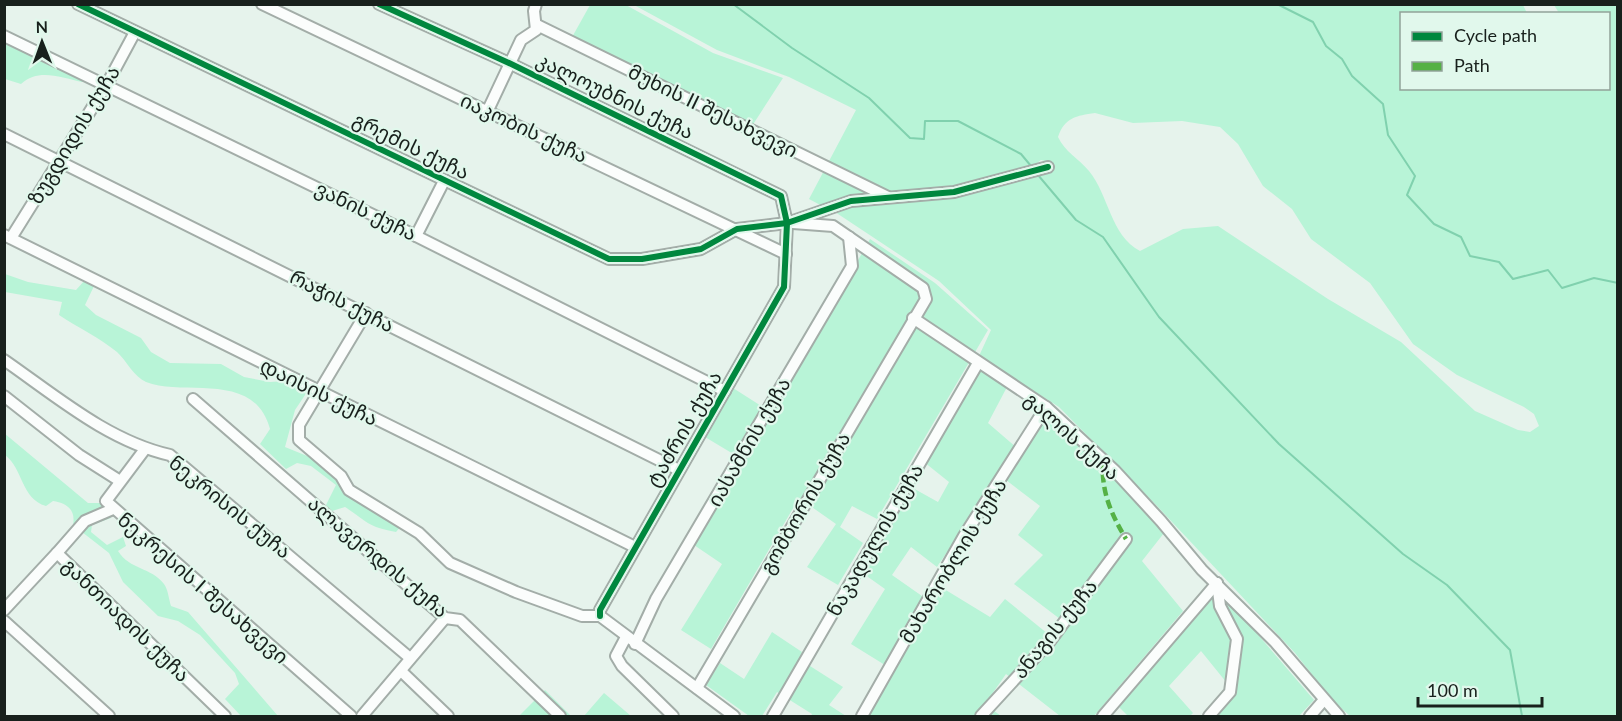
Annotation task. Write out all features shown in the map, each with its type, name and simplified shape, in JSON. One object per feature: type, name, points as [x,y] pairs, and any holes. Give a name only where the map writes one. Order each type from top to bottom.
[{"type":"street","name":"გრემის ქუჩა","points":[[78,4],[609,259],[642,259],[701,249],[737,229]]},
{"type":"street","name":"იაკობის ქუჩა","points":[[262,4],[786,254]]},
{"type":"street","name":"კალოუბნის ქუჩა","points":[[379,4],[509,63],[757,182],[781,196],[787,223],[786,254]]},
{"type":"street","points":[[488,110],[521,40],[536,30],[534,11],[536,4]]},
{"type":"street","name":"მუხის II შესახვევი","points":[[537,25],[888,197]]},
{"type":"street","name":"ზუგდიდის ქუჩა","points":[[8,237],[60,160],[107,84],[135,32]]},
{"type":"street","name":"ვანის ქუჩა","points":[[4,36],[107,84],[725,390]]},
{"type":"street","name":"რაჭის ქუჩა","points":[[4,134],[679,470]]},
{"type":"street","points":[[787,223],[851,201],[954,192],[1048,167]]},
{"type":"street","points":[[416,236],[444,181]]},
{"type":"street","points":[[737,229],[787,223],[833,226],[923,288],[926,299],[914,318]]},
{"type":"street","name":"დაისის ქუჩა","points":[[8,237],[635,547]]},
{"type":"street","name":"იასამნის ქუჩა","points":[[635,644],[656,599],[852,266],[849,237]]},
{"type":"street","name":"ტაძრის ქუჩა","points":[[600,616],[600,610],[635,547],[784,287],[786,254]]},
{"type":"street","points":[[366,313],[299,425],[299,440],[341,476],[349,490],[419,533],[450,562],[516,592],[582,616],[600,616],[734,717]]},
{"type":"street","name":"გალის ქუჩა","points":[[914,318],[1046,407],[1114,471],[1161,520],[1202,570],[1275,642],[1339,717]]},
{"type":"street","name":"გომბორის ქუჩა","points":[[697,688],[914,318]]},
{"type":"street","name":"ნეკრისის ქუჩა","points":[[4,360],[101,427],[145,449],[170,455],[410,658]]},
{"type":"street","name":"ნაკადულის ქუჩა","points":[[773,717],[978,363]]},
{"type":"street","points":[[4,396],[79,455],[120,482]]},
{"type":"street","name":"ალავერდის ქუჩა","points":[[194,399],[445,618],[460,620],[560,717]]},
{"type":"street","name":"მახარობლის ქუჩა","points":[[862,717],[964,536],[1046,407]]},
{"type":"street","name":"ნეკრესის I შესახვევი","points":[[145,449],[106,501],[351,717]]},
{"type":"street","points":[[57,553],[86,521],[113,509]]},
{"type":"street","name":"ანაგის ქუჩა","points":[[981,717],[1050,641],[1126,539]]},
{"type":"street","name":"განთიადის ქუჩა","points":[[4,610],[57,553],[225,717]]},
{"type":"street","points":[[1102,717],[1217,583]]},
{"type":"street","points":[[1209,717],[1230,692],[1237,639],[1220,606],[1217,583]]},
{"type":"street","points":[[362,717],[445,618]]},
{"type":"street","points":[[4,621],[109,717]]},
{"type":"street","points":[[626,637],[616,656],[622,666],[673,717]]},
{"type":"street","points":[[401,671],[448,717]]},
{"type":"street","points":[[1310,717],[1323,701]]},
{"type":"green space","points":[[590,5],[626,5],[713,53],[783,78],[752,126],[571,39]]},
{"type":"green space","points":[[634,5],[1523,5],[1526,12],[1400,12],[1400,90],[1610,90],[1610,12],[1558,12],[1554,5],[1617,5],[1617,716],[1350,716],[1331,699],[1295,653],[1157,506],[1059,407],[979,356],[991,330],[939,281],[835,212],[859,206],[962,196],[1049,170],[1053,163],[1041,160],[1036,164],[952,187],[824,207],[809,199],[856,110],[789,77],[717,50]],"holes":[[[1095,113],[1133,123],[1182,121],[1220,127],[1238,144],[1263,186],[1292,209],[1311,239],[1370,283],[1413,344],[1457,375],[1524,407],[1534,414],[1539,426],[1530,432],[1518,430],[1475,411],[1401,342],[1328,299],[1218,226],[1183,229],[1140,251],[1130,244],[1116,225],[1096,181],[1085,166],[1064,147],[1058,137],[1068,121]]]},
{"type":"green space","points":[[5,44],[87,80],[82,82],[42,75],[28,79],[21,84],[5,79]]},
{"type":"green space","points":[[870,239],[935,283],[988,330],[877,519],[852,506],[840,527],[863,543],[838,585],[807,567],[836,524],[799,498],[711,649],[681,630],[722,564],[694,545],[745,461],[705,437],[733,388],[772,413]]},
{"type":"green space","points":[[5,274],[28,282],[76,290],[85,280],[94,286],[85,305],[96,315],[141,338],[151,352],[170,363],[221,364],[244,377],[270,382],[284,381],[307,392],[295,410],[285,447],[317,460],[401,526],[396,532],[386,530],[368,523],[345,507],[332,511],[326,505],[336,485],[311,466],[297,463],[286,469],[260,444],[270,429],[262,411],[249,399],[234,392],[162,386],[142,380],[110,347],[59,315],[62,302],[5,292]]},
{"type":"green space","points":[[979,369],[1007,387],[988,423],[1017,448],[937,567],[911,547],[892,575],[922,596],[931,581],[990,617],[1005,599],[1048,634],[1060,619],[1014,584],[1043,555],[1018,535],[1040,506],[1006,480],[1047,417],[1106,470],[1164,533],[1142,561],[1183,611],[1094,716],[1060,716],[1006,674],[985,704],[1001,716],[867,716],[893,670],[851,644],[885,589],[861,572],[911,487],[938,502],[949,482],[924,462]]},
{"type":"green space","points":[[4,433],[88,503],[101,503],[111,518],[92,525],[91,532],[107,545],[123,537],[126,546],[118,551],[123,557],[159,578],[165,586],[171,606],[188,612],[278,716],[241,716],[225,699],[239,684],[235,673],[200,635],[178,621],[158,616],[123,582],[109,553],[73,525],[73,515],[69,508],[53,501],[46,506],[32,497],[15,467],[5,455]]},
{"type":"green space","points":[[1214,592],[1236,609],[1314,700],[1299,716],[1216,716],[1235,693],[1201,651],[1169,686],[1193,713],[1190,716],[1128,716],[1119,707]]},
{"type":"green space","points":[[772,632],[802,652],[799,659],[843,687],[829,705],[846,716],[811,716],[812,714],[777,692],[762,716],[749,716],[706,685],[720,663],[744,679]]},
{"type":"green space","points":[[545,690],[571,716],[519,716]]},
{"type":"green space","points":[[604,693],[631,716],[584,716]]},
{"type":"waterway","points":[[733,4],[792,48],[869,98],[910,138],[924,139],[925,121],[958,121],[1021,154],[1031,166]]},
{"type":"waterway","points":[[1277,4],[1313,22],[1326,46],[1342,59],[1352,76],[1383,104],[1388,135],[1415,176],[1407,195],[1434,224],[1461,237],[1470,256],[1499,262],[1513,279],[1548,270],[1562,288],[1594,278],[1618,283]]},
{"type":"waterway","points":[[1038,175],[1076,220],[1103,237],[1159,317],[1279,444],[1403,554],[1447,585],[1510,650],[1522,716]]},
{"type":"marked path","points":[[1103,460],[1105,492],[1115,520],[1126,539]]},
{"type":"cycle path","points":[[78,4],[609,259],[642,259],[701,249],[737,229],[787,223],[851,201],[954,192],[1048,167]]},
{"type":"cycle path","points":[[379,4],[509,63],[781,196],[787,223],[784,287],[600,610],[600,616]]}]
